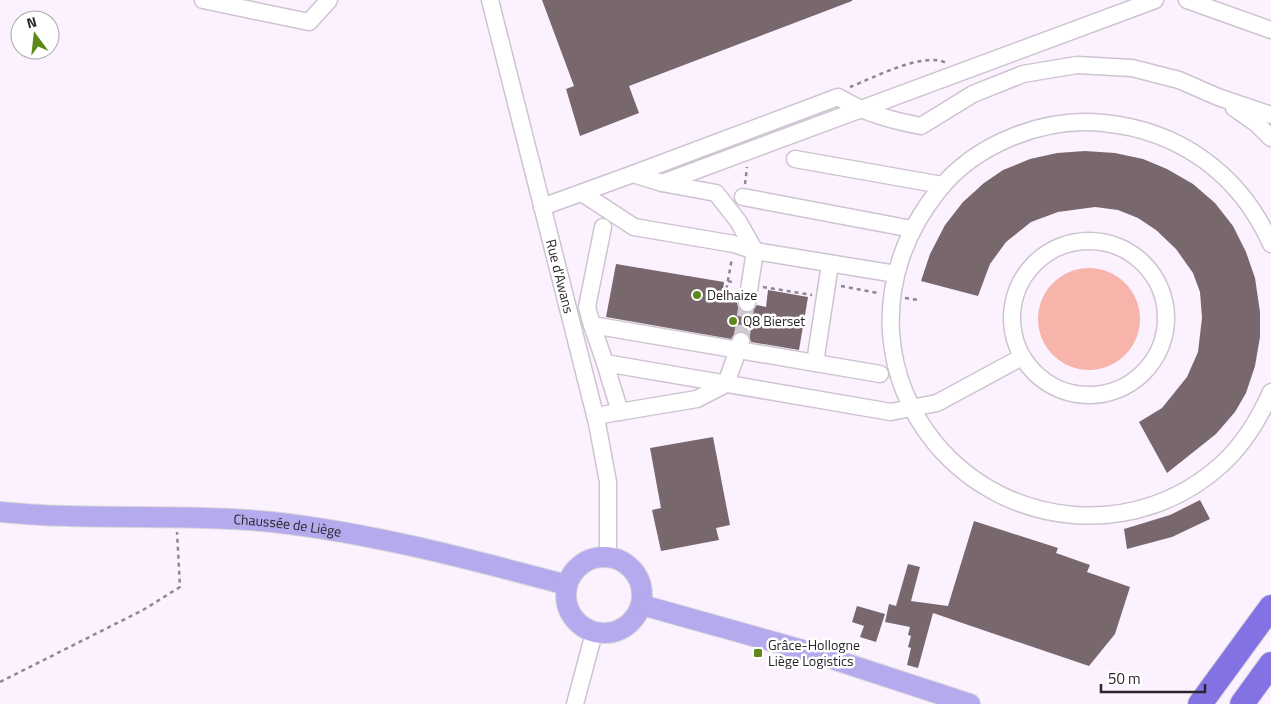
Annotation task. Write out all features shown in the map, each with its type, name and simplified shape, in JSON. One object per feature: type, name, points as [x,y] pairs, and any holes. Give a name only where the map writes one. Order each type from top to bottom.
[{"type":"highway","points":[[1200,704],[1271,607]]},
{"type":"highway","points":[[1242,704],[1271,664]]},
{"type":"main road","name":"Chaussée de Liège","points":[[0,512],[59,516],[176,516],[272,522],[348,533],[497,565],[567,585]]},
{"type":"main road","points":[[608,557],[621,560],[636,573],[643,592],[642,605],[637,616],[618,632],[606,634],[594,632],[580,626],[570,614],[566,600],[567,585],[572,573],[582,563],[594,558],[608,557]]},
{"type":"main road","points":[[642,605],[817,654],[970,704]]},
{"type":"street","points":[[202,0],[309,22],[329,0]]},
{"type":"street","name":"Rue d'Awans","points":[[490,0],[595,416],[608,482],[608,557]]},
{"type":"street","points":[[662,183],[865,111],[1155,0]]},
{"type":"street","points":[[1186,0],[1271,30]]},
{"type":"street","points":[[542,207],[838,97],[887,120],[921,126],[973,94],[1024,74],[1077,64],[1132,68],[1179,80],[1218,97],[1271,115]]},
{"type":"street","points":[[1218,97],[1257,124],[1271,138]]},
{"type":"street","points":[[683,187],[865,111]]},
{"type":"street","points":[[1271,244],[1261,222],[1242,195],[1219,170],[1193,151],[1164,136],[1132,126],[1099,122],[1066,122],[1002,140],[975,157],[942,186],[912,229],[896,274],[891,295],[893,353],[911,408],[950,461],[1005,498],[1036,509],[1068,515],[1103,516],[1134,511],[1167,500],[1195,485],[1222,464],[1244,440],[1262,412],[1271,392]]},
{"type":"street","points":[[795,160],[942,186]]},
{"type":"street","points":[[634,174],[662,183],[716,193],[738,221],[755,251],[747,304]]},
{"type":"street","points":[[582,193],[634,227],[734,244],[755,251],[896,274]]},
{"type":"street","points":[[742,197],[912,229]]},
{"type":"street","points":[[602,227],[587,307],[620,412]]},
{"type":"street","points":[[1094,241],[1118,247],[1139,259],[1155,278],[1164,300],[1166,325],[1160,349],[1147,369],[1128,385],[1106,394],[1079,395],[1054,387],[1032,371],[1022,357],[1012,323],[1015,297],[1027,273],[1046,254],[1070,244],[1094,241]]},
{"type":"street","points":[[815,363],[830,264]]},
{"type":"street","points":[[592,325],[740,345],[815,363],[880,374]]},
{"type":"street","points":[[595,416],[696,400],[726,384],[740,345]]},
{"type":"street","points":[[605,363],[891,412],[937,403],[1022,357]]},
{"type":"street","points":[[575,704],[594,632]]},
{"type":"path","points":[[0,682],[143,610],[180,587],[176,516]]},
{"type":"shaded area","points":[[1089,268],[1108,272],[1125,283],[1136,300],[1140,319],[1136,338],[1125,355],[1108,366],[1089,370],[1070,366],[1053,355],[1042,338],[1038,319],[1042,300],[1053,283],[1070,272]]},
{"type":"building","points":[[542,0],[852,1],[629,86],[639,113],[580,136],[566,89],[574,86]]},
{"type":"building","points":[[1085,151],[1115,153],[1143,159],[1167,169],[1193,184],[1215,203],[1233,226],[1246,252],[1255,278],[1260,312],[1260,337],[1255,366],[1246,393],[1235,412],[1216,434],[1167,473],[1139,422],[1162,408],[1187,377],[1198,352],[1202,318],[1200,292],[1193,273],[1176,249],[1156,230],[1138,218],[1118,210],[1095,207],[1058,212],[1031,222],[1006,242],[990,264],[978,296],[921,281],[930,254],[945,225],[963,202],[984,183],[1003,170],[1030,159],[1057,153]]},
{"type":"building","points":[[616,264],[724,282],[722,299],[737,302],[738,307],[745,313],[751,312],[757,305],[766,307],[768,290],[808,297],[799,350],[751,342],[749,335],[744,331],[735,333],[731,339],[606,317]]},
{"type":"building","points":[[713,437],[730,525],[716,528],[719,540],[661,551],[652,510],[661,508],[650,448]]},
{"type":"building","points":[[1200,500],[1210,519],[1172,537],[1127,549],[1124,529],[1170,515]]},
{"type":"building","points":[[974,521],[1058,548],[1056,553],[1090,565],[1087,572],[1130,587],[1115,634],[1089,666],[933,613],[918,668],[907,665],[911,648],[908,647],[911,636],[908,635],[910,627],[885,622],[889,604],[896,606],[908,564],[920,567],[911,601],[948,606]]},
{"type":"building","points":[[857,606],[885,614],[876,642],[860,637],[864,626],[852,622]]},
{"type":"tunnel","points":[[741,341],[747,303]]},
{"type":"place","name":"Delhaize","points":[[697,295]]},
{"type":"place","name":"Q8 Bierset","points":[[733,321]]},
{"type":"place","name":"Grâce-Hollogne Liège Logistics","points":[[758,653]]}]
